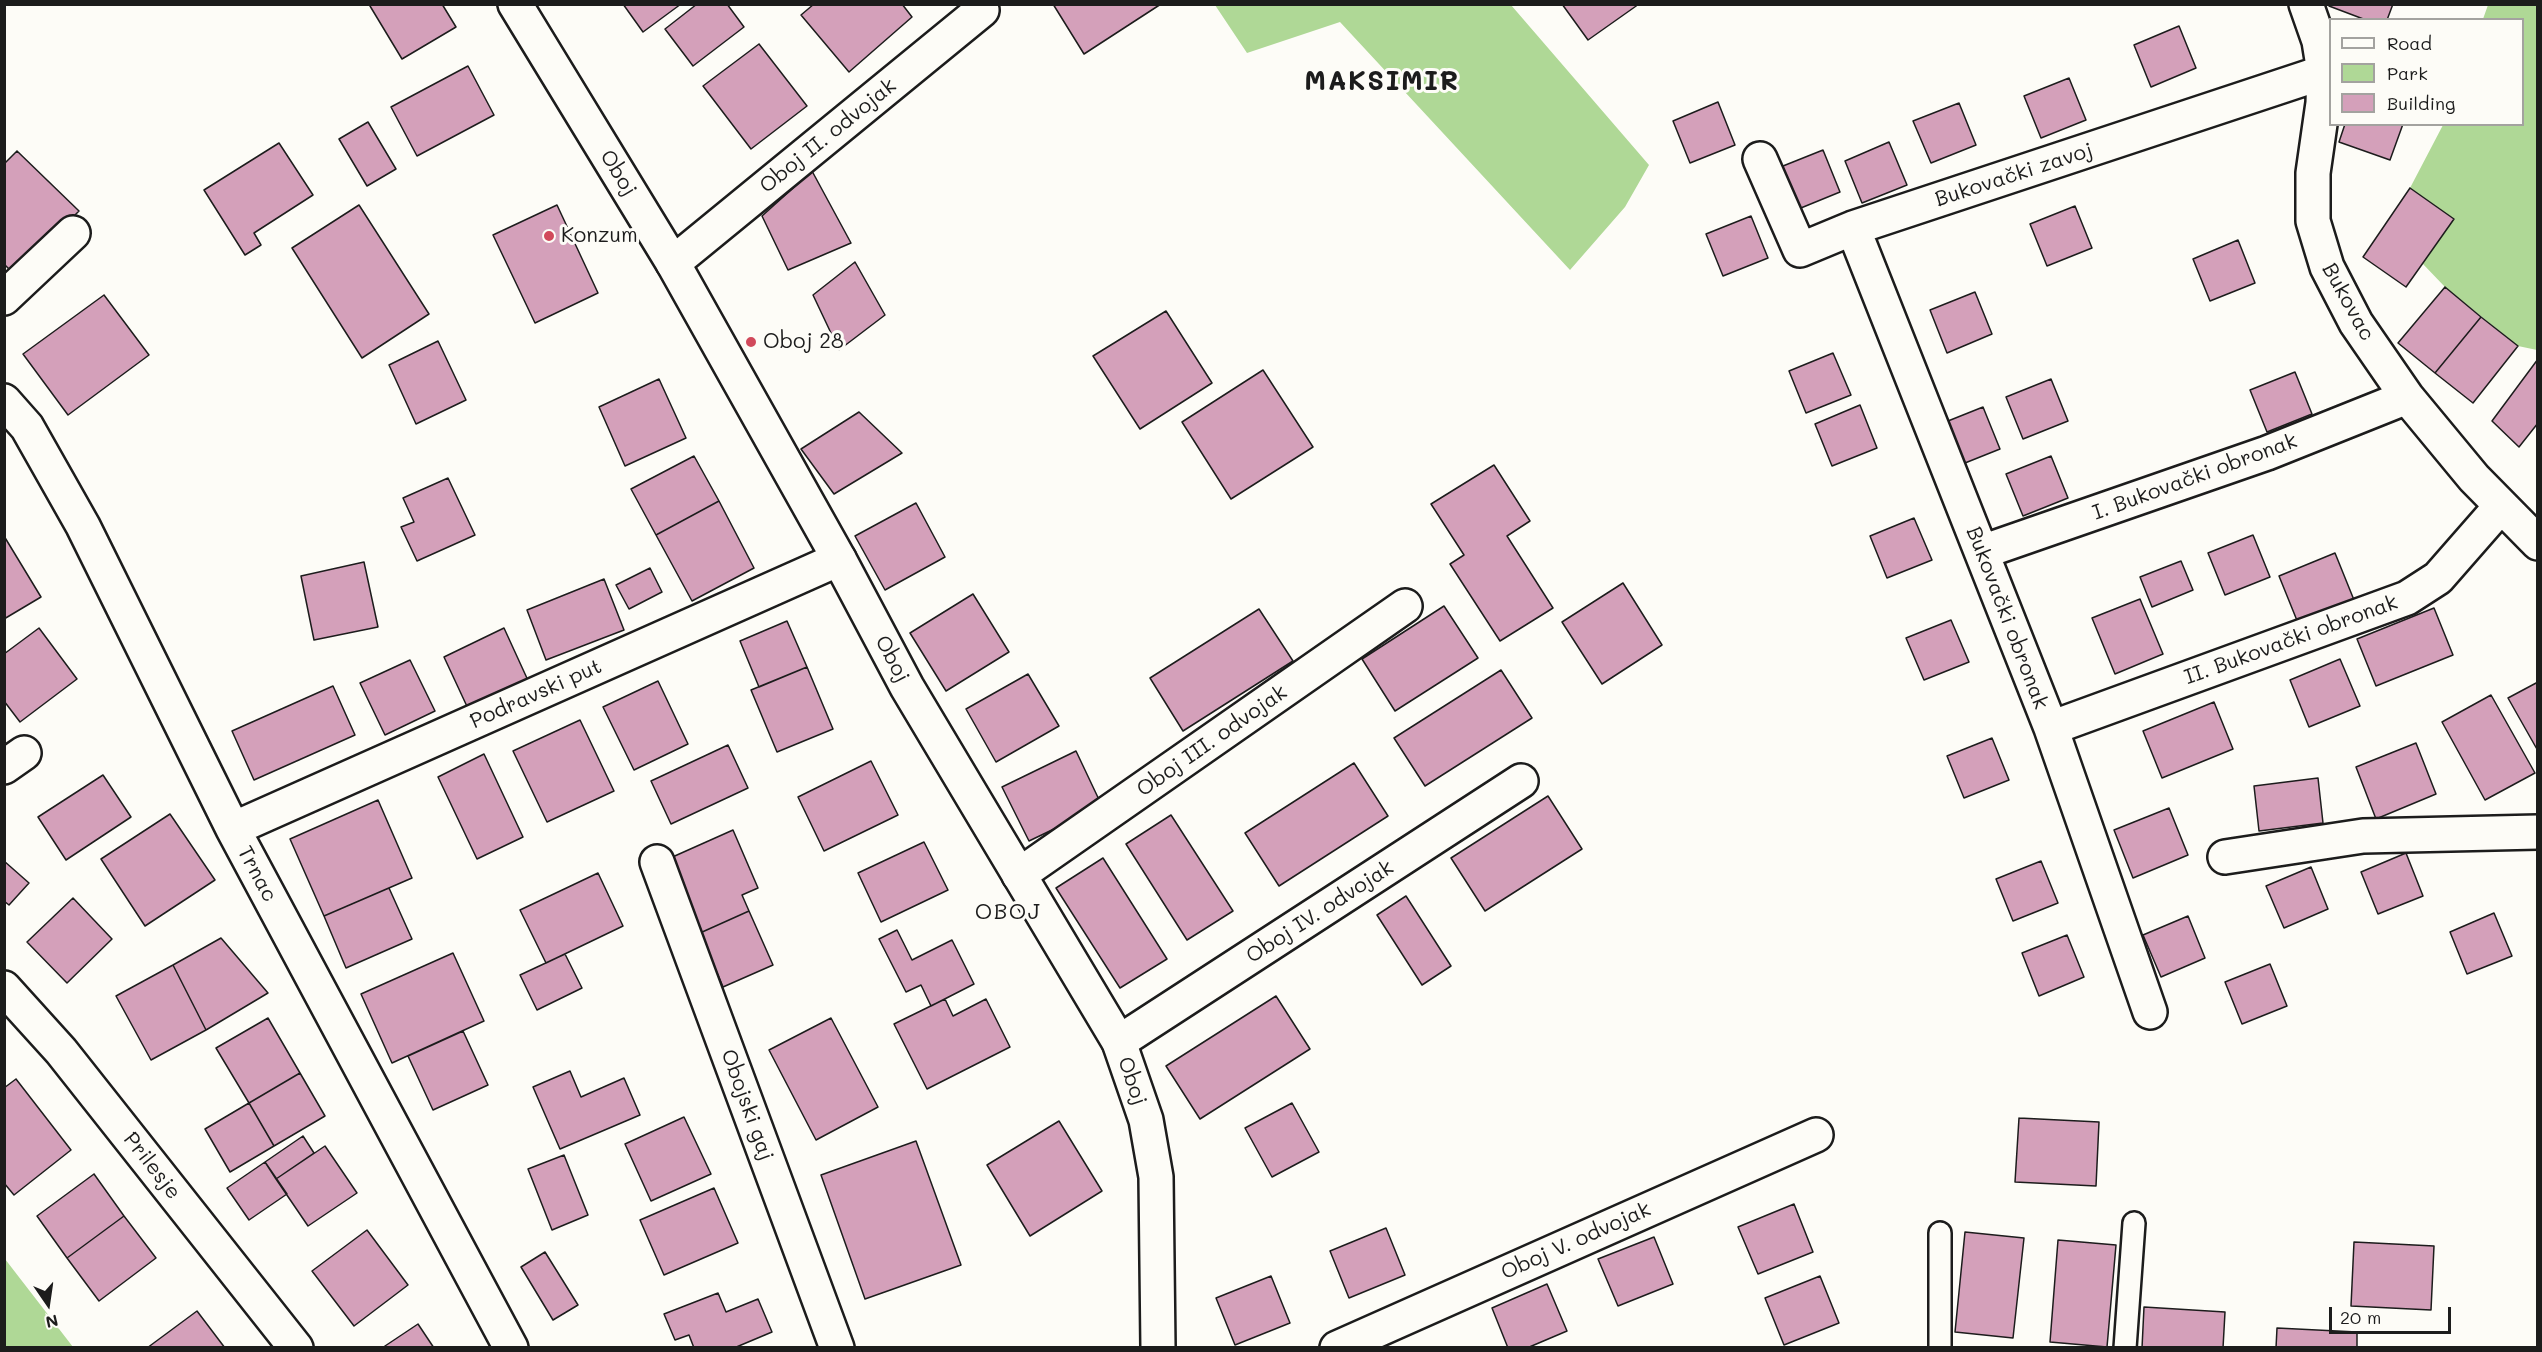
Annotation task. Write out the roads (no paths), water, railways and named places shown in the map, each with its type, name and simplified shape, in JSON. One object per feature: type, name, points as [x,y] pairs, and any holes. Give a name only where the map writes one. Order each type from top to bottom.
[{"type":"street","name":"Oboj","points":[[515,4],[673,263],[839,559],[907,687],[1119,1042],[1146,1120],[1156,1177],[1158,1347]]},
{"type":"street","name":"Bukovac","points":[[2306,4],[2319,42],[2324,72],[2323,103],[2313,173],[2313,220],[2320,250],[2356,323],[2407,397],[2440,439],[2538,543]]},
{"type":"street","name":"Oboj II. odvojak","points":[[673,263],[982,10]]},
{"type":"street","name":"Bukovački zavoj","points":[[1760,159],[1800,250],[1853,228],[2324,72]]},
{"type":"street","name":"Bukovački obronak","points":[[1853,228],[2051,728],[2150,1012]]},
{"type":"street","points":[[4,298],[73,233]]},
{"type":"street","name":"I. Bukovački obronak","points":[[1982,552],[2267,453],[2407,397]]},
{"type":"street","name":"Trnac","points":[[4,401],[27,427],[83,526],[155,677],[233,830],[511,1347]]},
{"type":"street","name":"II. Bukovački obronak","points":[[2051,728],[2407,598],[2438,578],[2501,506]]},
{"type":"street","name":"Podravski put","points":[[233,830],[839,559]]},
{"type":"street","name":"Oboj III. odvojak","points":[[1018,875],[1405,606]]},
{"type":"street","name":"Oboj IV. odvojak","points":[[1119,1042],[1521,782]]},
{"type":"street","points":[[2225,857],[2363,836],[2538,832]]},
{"type":"street","name":"Obojski gaj","points":[[657,862],[837,1347]]},
{"type":"street","name":"Prilesje","points":[[4,988],[61,1051],[296,1347]]},
{"type":"street","name":"Oboj V. odvojak","points":[[1337,1347],[1816,1135]]},
{"type":"lane","points":[[2125,1347],[2134,1223]]},
{"type":"lane","points":[[1940,1233],[1940,1347]]},
{"type":"place","name":"Konzum","points":[[549,236]]},
{"type":"place","name":"Oboj 28","points":[[751,342]]},
{"type":"district","name":"MAKSIMIR","points":[[1382,82]]},
{"type":"district","name":"OBOJ","points":[[1008,912]]}]
